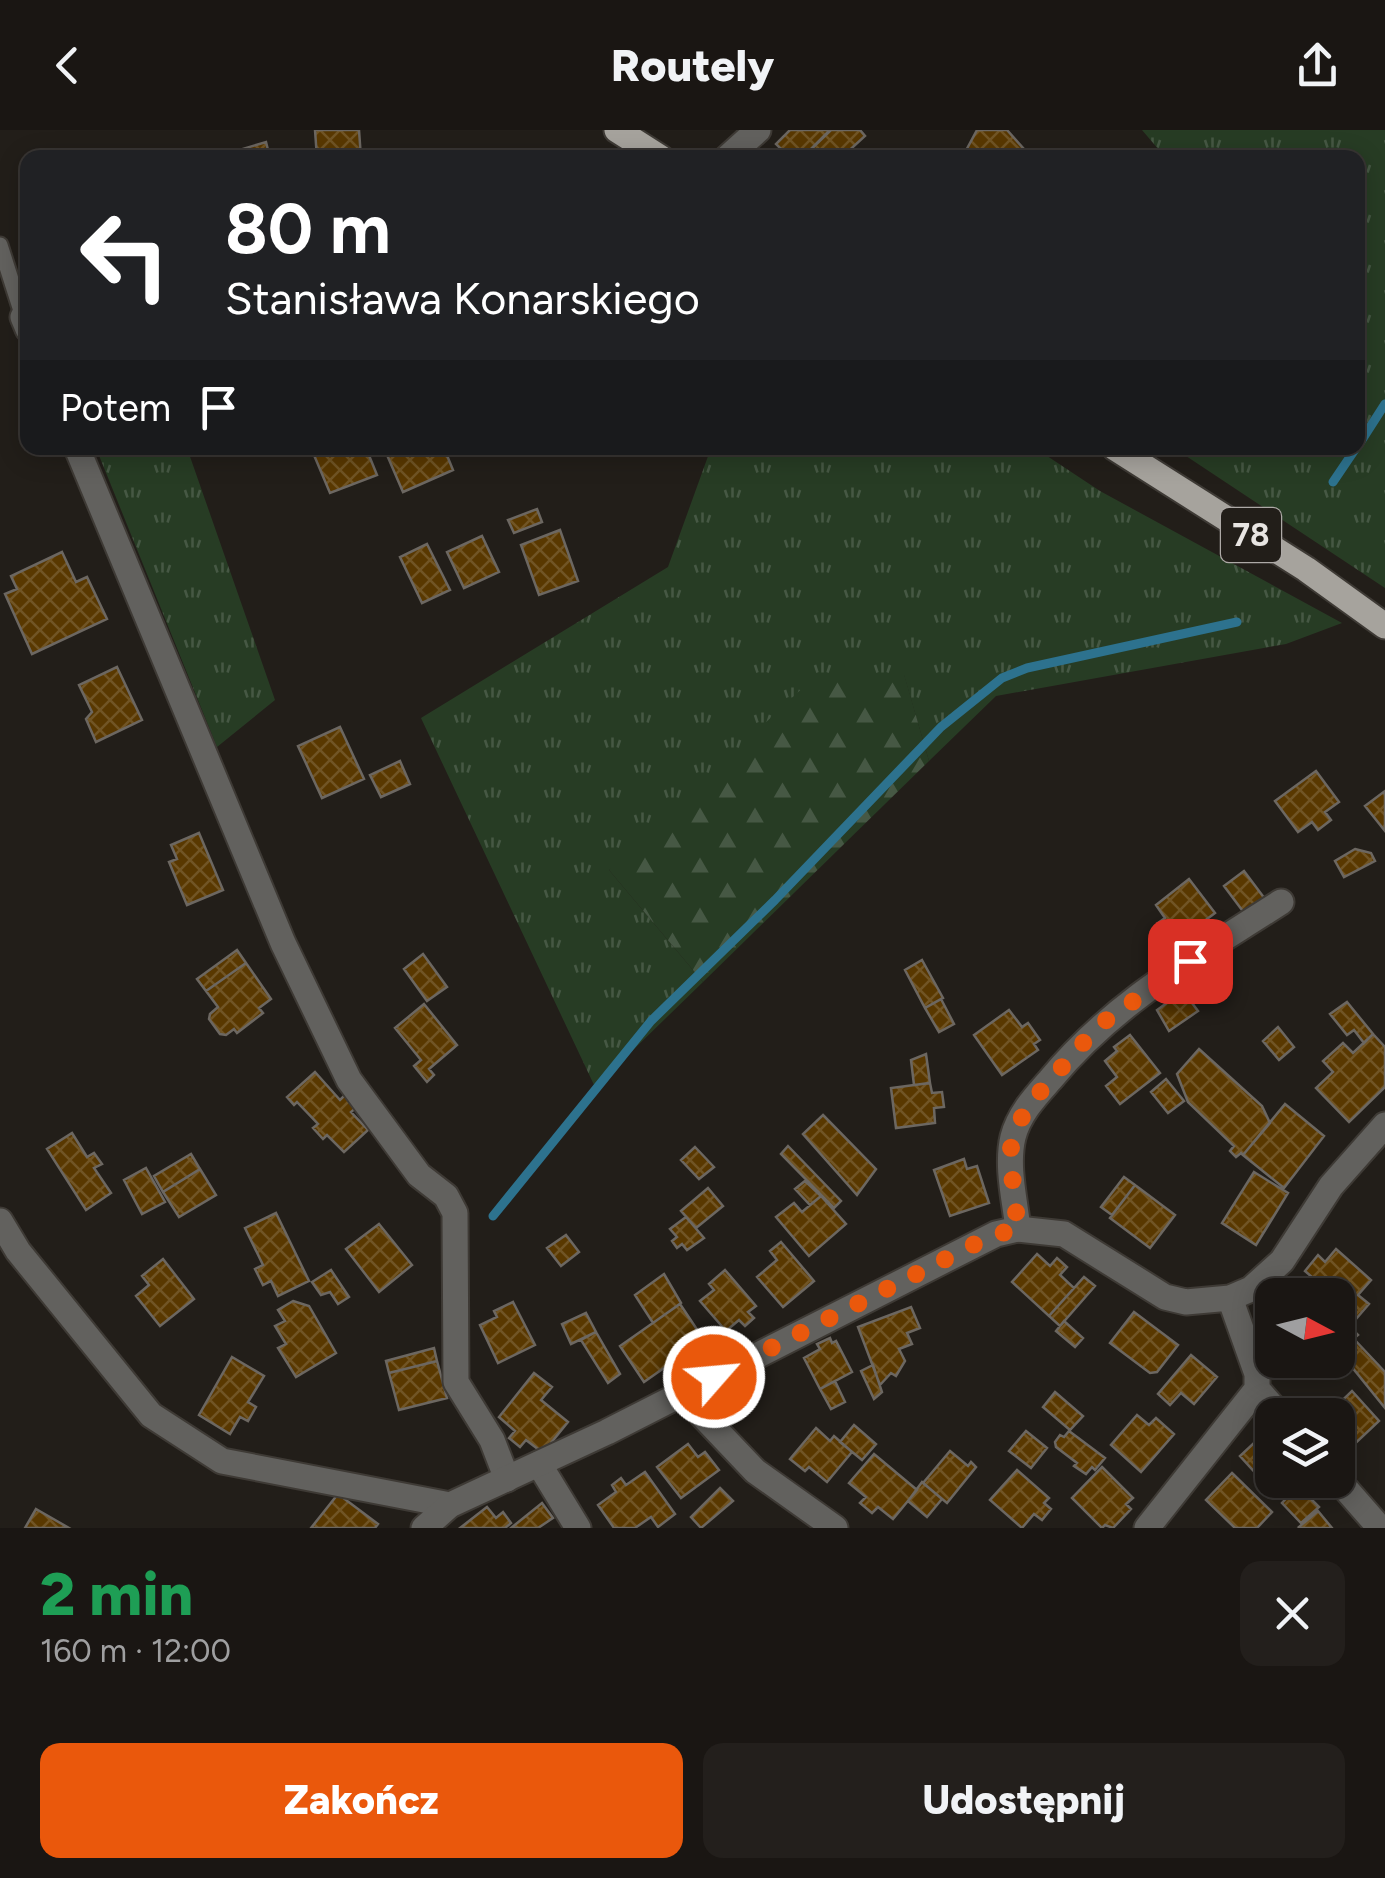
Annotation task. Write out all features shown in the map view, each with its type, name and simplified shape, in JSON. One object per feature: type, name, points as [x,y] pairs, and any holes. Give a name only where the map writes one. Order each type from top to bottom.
[{"type":"main road","points":[[617,130],[648,150]]},
{"type":"main road","name":"78","points":[[1126,455],[1306,569],[1385,626]]},
{"type":"street","points":[[737,150],[758,130]]},
{"type":"street","points":[[80,455],[283,942],[349,1080],[420,1175],[446,1196],[456,1214],[456,1382],[492,1440],[507,1479]]},
{"type":"street","points":[[1018,1230],[1010,1156],[1012,1140],[1026,1108],[1098,1026],[1130,1000],[1280,902]]},
{"type":"street","points":[[424,1528],[450,1505],[682,1394],[996,1234],[1018,1230],[1064,1234],[1165,1296],[1196,1302],[1230,1298],[1250,1289],[1282,1261],[1332,1186],[1385,1125]]},
{"type":"street","points":[[0,1221],[18,1251],[151,1414],[222,1460],[450,1505]]},
{"type":"street","points":[[1230,1298],[1256,1374],[1257,1389],[1265,1398]]},
{"type":"street","points":[[1146,1528],[1257,1389]]},
{"type":"street","points":[[682,1394],[755,1472],[835,1528]]},
{"type":"street","points":[[539,1464],[578,1528]]},
{"type":"street","points":[[1354,1498],[1380,1528]]},
{"type":"lane","points":[[0,245],[20,307]]},
{"type":"green space","points":[[1142,130],[1385,130],[1385,588],[1185,455],[1365,455],[1365,150],[1159,150]]},
{"type":"green space","points":[[99,455],[189,455],[275,700],[217,747]]},
{"type":"green space","points":[[708,455],[1046,455],[1100,491],[1342,623],[1286,644],[996,696],[929,761],[904,675],[609,870],[703,982],[595,1087],[421,718],[668,567]]},
{"type":"green space","points":[[904,674],[929,761],[703,982],[609,870],[812,679]]},
{"type":"building","points":[[315,130],[359,130],[360,150],[316,150]]},
{"type":"building","points":[[790,130],[829,131],[810,150],[782,150],[776,144]]},
{"type":"building","points":[[831,130],[860,130],[865,136],[850,150],[810,150]]},
{"type":"building","points":[[977,130],[1007,130],[1025,150],[966,150]]},
{"type":"building","points":[[266,142],[268,150],[239,150]]},
{"type":"building","points":[[314,455],[369,455],[377,475],[330,493]]},
{"type":"building","points":[[387,455],[447,455],[453,470],[403,492]]},
{"type":"building","points":[[537,509],[542,522],[514,533],[508,520]]},
{"type":"building","points":[[560,530],[578,581],[539,595],[521,545]]},
{"type":"building","points":[[482,536],[499,572],[464,588],[447,552]]},
{"type":"building","points":[[427,544],[450,590],[422,603],[400,557]]},
{"type":"building","points":[[62,552],[76,582],[87,577],[107,619],[32,654],[5,594],[17,589],[11,576]]},
{"type":"building","points":[[117,667],[142,720],[96,742],[86,719],[92,712],[79,685]]},
{"type":"building","points":[[340,727],[364,779],[322,798],[298,746]]},
{"type":"building","points":[[400,761],[410,784],[381,797],[370,775]]},
{"type":"building","points":[[1316,771],[1339,802],[1325,812],[1331,820],[1318,830],[1312,822],[1298,832],[1275,801]]},
{"type":"building","points":[[1385,791],[1385,831],[1365,806]]},
{"type":"building","points":[[199,833],[223,890],[187,905],[169,862],[177,859],[171,845]]},
{"type":"building","points":[[1355,849],[1371,853],[1375,861],[1344,877],[1335,861]]},
{"type":"building","points":[[1244,871],[1265,899],[1245,914],[1224,886]]},
{"type":"building","points":[[1189,879],[1215,913],[1174,944],[1158,923],[1165,918],[1156,905]]},
{"type":"building","points":[[237,950],[246,963],[206,991],[197,979]]},
{"type":"building","points":[[423,954],[447,987],[427,1001],[404,969]]},
{"type":"building","points":[[922,960],[943,998],[925,1008],[905,970]]},
{"type":"building","points":[[246,963],[271,999],[259,1008],[263,1013],[237,1033],[234,1029],[220,1034],[209,1019],[218,1007],[206,991]]},
{"type":"building","points":[[1183,991],[1198,1011],[1169,1031],[1157,1010]]},
{"type":"building","points":[[941,999],[954,1024],[939,1032],[925,1008]]},
{"type":"building","points":[[1347,1002],[1373,1034],[1364,1043],[1354,1030],[1347,1035],[1330,1014]]},
{"type":"building","points":[[424,1004],[457,1045],[429,1069],[434,1075],[427,1082],[414,1066],[421,1060],[395,1028]]},
{"type":"building","points":[[1009,1010],[1022,1027],[1028,1023],[1040,1040],[1034,1044],[1038,1050],[1002,1075],[974,1035]]},
{"type":"building","points":[[1278,1027],[1294,1047],[1279,1060],[1263,1041]]},
{"type":"building","points":[[1373,1034],[1385,1047],[1385,1087],[1349,1122],[1316,1088],[1333,1072],[1323,1061],[1343,1043],[1353,1053]]},
{"type":"building","points":[[1130,1035],[1160,1073],[1120,1104],[1106,1086],[1117,1077],[1105,1061],[1117,1051],[1114,1047]]},
{"type":"building","points":[[1199,1049],[1262,1106],[1270,1123],[1243,1155],[1236,1157],[1230,1151],[1234,1146],[1188,1102],[1177,1074]]},
{"type":"building","points":[[926,1054],[930,1083],[914,1085],[911,1060]]},
{"type":"building","points":[[315,1072],[340,1100],[345,1095],[357,1107],[351,1112],[368,1130],[344,1152],[327,1135],[323,1139],[313,1128],[318,1124],[287,1097]]},
{"type":"building","points":[[1166,1079],[1184,1101],[1168,1113],[1151,1092]]},
{"type":"building","points":[[930,1083],[932,1093],[942,1092],[944,1107],[934,1108],[935,1123],[896,1128],[891,1088]]},
{"type":"building","points":[[1285,1104],[1324,1136],[1284,1188],[1243,1155]]},
{"type":"building","points":[[823,1115],[876,1169],[857,1195],[803,1134]]},
{"type":"building","points":[[72,1133],[87,1157],[94,1153],[102,1164],[94,1168],[111,1193],[86,1210],[47,1149]]},
{"type":"building","points":[[788,1146],[841,1201],[834,1208],[781,1154]]},
{"type":"building","points":[[695,1147],[714,1167],[699,1179],[681,1160]]},
{"type":"building","points":[[191,1154],[200,1169],[163,1192],[154,1176]]},
{"type":"building","points":[[964,1159],[967,1169],[977,1166],[989,1203],[950,1216],[934,1170]]},
{"type":"building","points":[[146,1168],[165,1202],[142,1214],[124,1180]]},
{"type":"building","points":[[200,1169],[216,1195],[179,1217],[163,1192]]},
{"type":"building","points":[[1254,1172],[1288,1193],[1256,1245],[1222,1223]]},
{"type":"building","points":[[1124,1177],[1135,1185],[1112,1215],[1101,1207]]},
{"type":"building","points":[[805,1181],[821,1196],[810,1205],[795,1189]]},
{"type":"building","points":[[1135,1185],[1175,1215],[1150,1248],[1110,1218]]},
{"type":"building","points":[[708,1188],[723,1206],[696,1228],[681,1211]]},
{"type":"building","points":[[821,1196],[846,1224],[809,1256],[776,1217],[794,1203],[802,1212]]},
{"type":"building","points":[[276,1213],[309,1281],[278,1296],[271,1281],[263,1285],[255,1269],[263,1265],[245,1228]]},
{"type":"building","points":[[686,1217],[704,1238],[687,1250],[682,1244],[677,1248],[672,1241],[677,1237],[670,1229]]},
{"type":"building","points":[[379,1224],[412,1265],[379,1292],[346,1249]]},
{"type":"building","points":[[566,1235],[579,1252],[561,1266],[547,1248]]},
{"type":"building","points":[[781,1242],[814,1281],[783,1307],[757,1277],[777,1260],[770,1251]]},
{"type":"building","points":[[1336,1249],[1371,1280],[1358,1295],[1369,1304],[1356,1319],[1355,1278],[1311,1278],[1305,1271],[1318,1255],[1325,1262]]},
{"type":"building","points":[[1037,1254],[1050,1266],[1057,1258],[1067,1267],[1060,1275],[1074,1288],[1049,1316],[1012,1282]]},
{"type":"building","points":[[163,1259],[194,1299],[160,1326],[136,1296],[149,1285],[142,1276]]},
{"type":"building","points":[[331,1270],[349,1297],[338,1304],[330,1292],[321,1295],[312,1282]]},
{"type":"building","points":[[725,1270],[756,1306],[748,1312],[754,1318],[745,1326],[739,1320],[726,1331],[700,1301],[714,1290],[709,1284]]},
{"type":"building","points":[[664,1274],[681,1303],[653,1323],[635,1295]]},
{"type":"building","points":[[1084,1277],[1095,1286],[1060,1326],[1049,1316]]},
{"type":"building","points":[[293,1301],[309,1306],[336,1353],[296,1377],[278,1348],[286,1344],[275,1326],[285,1321],[278,1310]]},
{"type":"building","points":[[513,1302],[535,1345],[498,1363],[480,1325],[497,1317],[494,1311]]},
{"type":"building","points":[[680,1304],[704,1340],[644,1382],[620,1346]]},
{"type":"building","points":[[911,1307],[920,1328],[907,1333],[912,1344],[899,1349],[905,1361],[896,1376],[891,1373],[880,1385],[858,1327]]},
{"type":"building","points":[[1134,1312],[1178,1345],[1157,1372],[1150,1373],[1110,1343]]},
{"type":"building","points":[[586,1313],[596,1332],[571,1344],[562,1324]]},
{"type":"building","points":[[1064,1321],[1083,1338],[1075,1347],[1056,1331]]},
{"type":"building","points":[[596,1332],[620,1374],[608,1383],[581,1340]]},
{"type":"building","points":[[830,1338],[832,1343],[836,1341],[852,1372],[820,1389],[804,1358],[820,1349],[817,1344]]},
{"type":"building","points":[[1355,1340],[1385,1372],[1385,1408],[1355,1371]]},
{"type":"building","points":[[434,1348],[437,1361],[389,1373],[386,1361]]},
{"type":"building","points":[[1191,1355],[1217,1377],[1194,1404],[1181,1393],[1170,1405],[1158,1394]]},
{"type":"building","points":[[232,1357],[264,1376],[248,1402],[256,1407],[248,1421],[240,1417],[230,1434],[199,1415]]},
{"type":"building","points":[[437,1361],[447,1398],[399,1410],[389,1373]]},
{"type":"building","points":[[873,1365],[882,1392],[874,1399],[861,1371]]},
{"type":"building","points":[[534,1373],[552,1387],[541,1400],[568,1422],[546,1449],[539,1450],[526,1440],[520,1447],[509,1438],[515,1431],[499,1417]]},
{"type":"building","points":[[835,1381],[845,1402],[831,1409],[820,1389]]},
{"type":"building","points":[[1352,1391],[1379,1421],[1355,1444],[1355,1398],[1345,1398]]},
{"type":"building","points":[[1055,1392],[1083,1416],[1070,1430],[1043,1407]]},
{"type":"building","points":[[1137,1415],[1149,1425],[1156,1418],[1174,1434],[1141,1472],[1111,1445]]},
{"type":"building","points":[[854,1425],[876,1444],[862,1460],[840,1442]]},
{"type":"building","points":[[816,1428],[830,1441],[834,1436],[852,1452],[827,1482],[809,1467],[805,1471],[790,1459]]},
{"type":"building","points":[[1026,1431],[1047,1448],[1031,1468],[1009,1451]]},
{"type":"building","points":[[1069,1431],[1105,1458],[1095,1470],[1092,1467],[1086,1474],[1056,1447],[1060,1435],[1064,1437]]},
{"type":"building","points":[[1255,1442],[1255,1472],[1240,1456]]},
{"type":"building","points":[[688,1444],[698,1457],[705,1452],[719,1470],[681,1498],[657,1467]]},
{"type":"building","points":[[950,1451],[968,1466],[971,1462],[976,1467],[947,1503],[923,1483]]},
{"type":"building","points":[[874,1454],[917,1490],[893,1519],[878,1507],[872,1513],[860,1503],[866,1497],[849,1483]]},
{"type":"building","points":[[1102,1467],[1133,1498],[1126,1504],[1131,1509],[1113,1528],[1102,1528],[1072,1498]]},
{"type":"building","points":[[1017,1470],[1049,1498],[1044,1503],[1051,1509],[1042,1520],[1034,1514],[1022,1528],[990,1500]]},
{"type":"building","points":[[645,1472],[675,1514],[658,1527],[651,1517],[635,1528],[614,1528],[598,1505],[616,1492],[612,1485],[621,1478],[626,1485]]},
{"type":"building","points":[[1232,1473],[1272,1512],[1257,1528],[1235,1528],[1206,1500]]},
{"type":"building","points":[[922,1482],[942,1499],[927,1517],[908,1501]]},
{"type":"building","points":[[720,1488],[733,1501],[701,1528],[691,1517]]},
{"type":"building","points":[[338,1494],[378,1524],[375,1528],[311,1528]]},
{"type":"building","points":[[1287,1498],[1310,1498],[1319,1507],[1301,1523],[1282,1503]]},
{"type":"building","points":[[542,1503],[553,1518],[538,1528],[511,1528]]},
{"type":"building","points":[[487,1507],[496,1518],[503,1512],[511,1523],[505,1528],[460,1528]]},
{"type":"building","points":[[36,1509],[69,1528],[25,1528]]},
{"type":"building","points":[[1318,1511],[1332,1528],[1299,1527]]},
{"type":"waterway","points":[[1365,435],[1385,404]]},
{"type":"waterway","points":[[1333,482],[1351,455]]},
{"type":"waterway","points":[[493,1216],[651,1021],[775,900],[941,727],[1002,678],[1027,668],[1237,622]]},
{"type":"route","points":[[714,1377],[975,1244],[996,1234],[1018,1230],[1010,1156],[1012,1140],[1026,1108],[1098,1026],[1190,961]]}]
